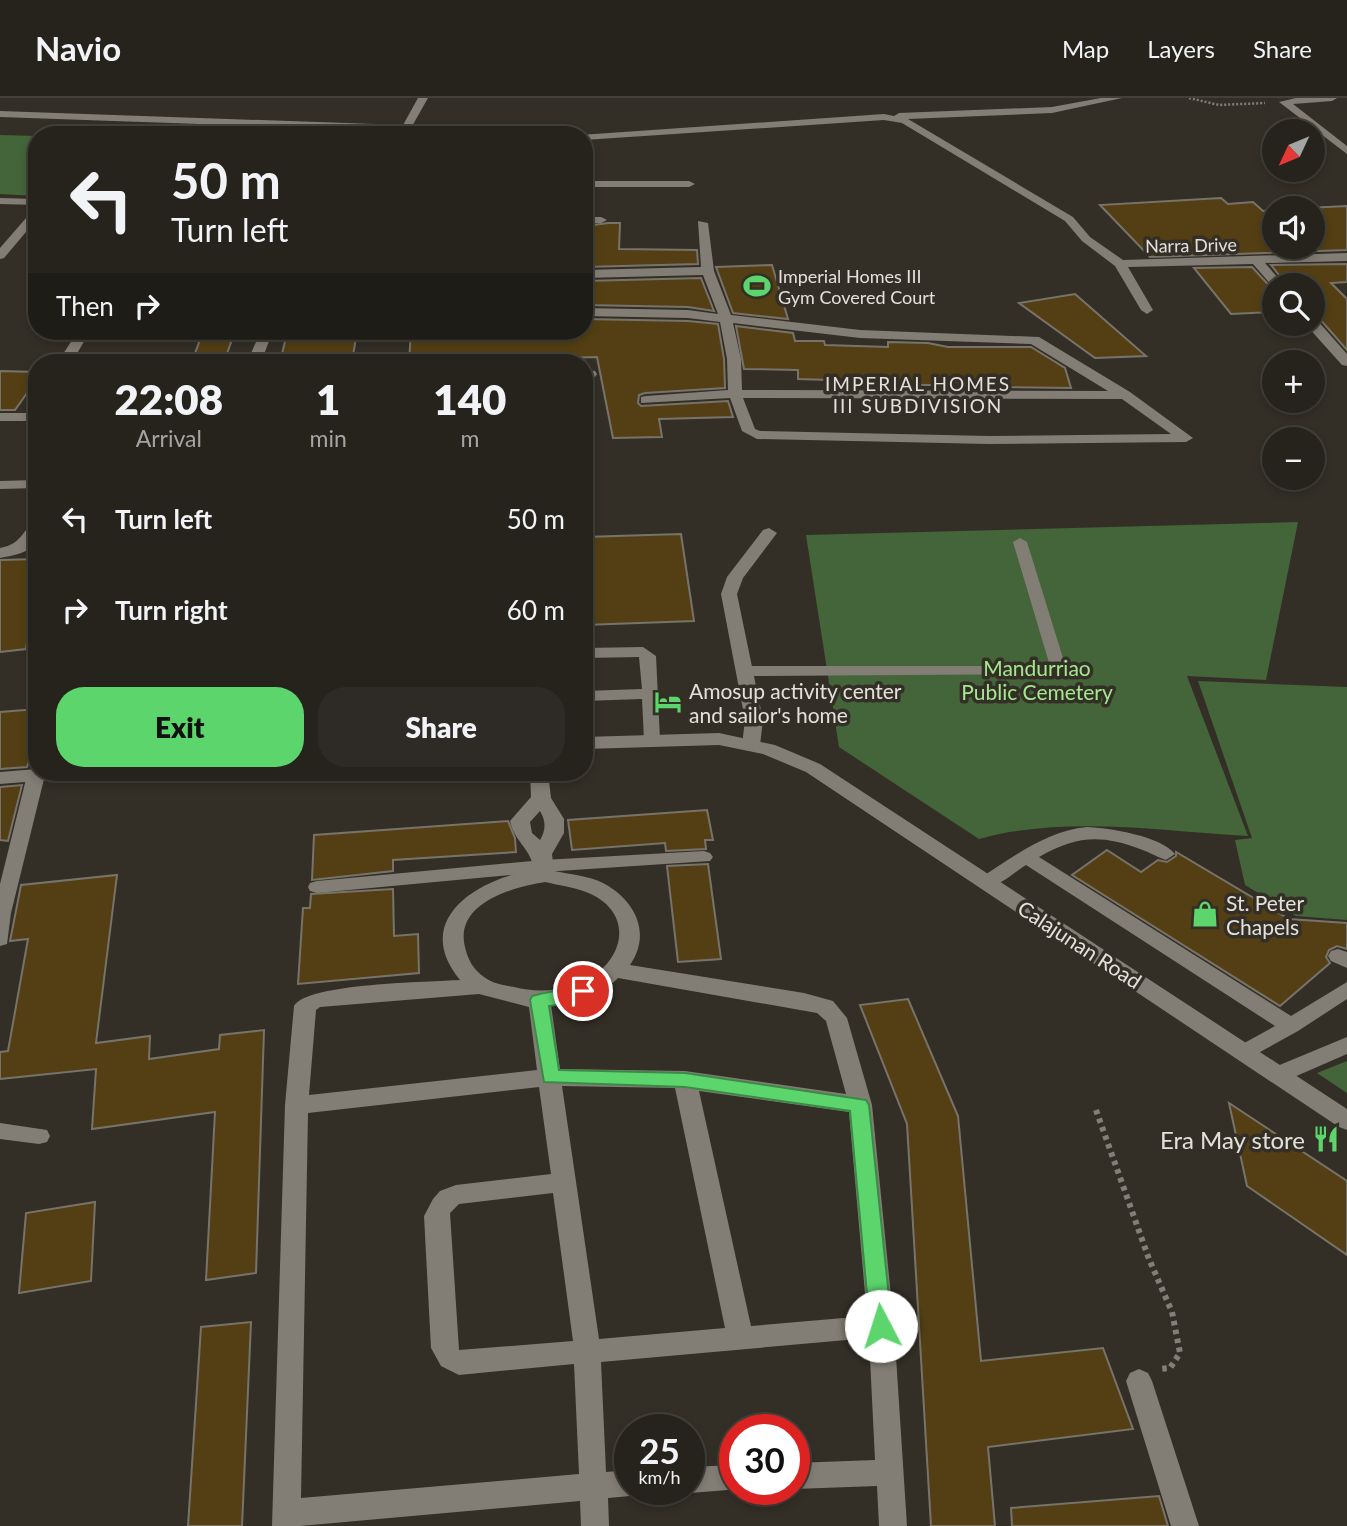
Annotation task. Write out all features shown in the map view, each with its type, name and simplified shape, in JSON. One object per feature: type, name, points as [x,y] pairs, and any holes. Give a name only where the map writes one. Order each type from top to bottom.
[{"type":"street","points":[[411,126],[423,98]]},
{"type":"street","points":[[593,136],[884,117],[1052,110],[1117,98]]},
{"type":"street","points":[[1284,102],[1332,98]]},
{"type":"street","points":[[1284,102],[1347,151]]},
{"type":"street","points":[[0,114],[273,126]]},
{"type":"street","points":[[884,117],[919,128],[1069,219],[1086,239],[1120,264],[1147,310]]},
{"type":"street","points":[[593,184],[689,184]]},
{"type":"street","points":[[0,201],[28,202]]},
{"type":"street","points":[[593,220],[601,220]]},
{"type":"street","points":[[0,255],[28,222]]},
{"type":"street","points":[[593,312],[635,311],[726,319],[860,334],[1034,340],[1125,395],[1186,438],[989,440],[768,437],[749,431],[735,394],[734,359],[726,319],[708,271],[702,223]]},
{"type":"street","name":"Narra Drive","points":[[1120,264],[1347,257]]},
{"type":"street","points":[[1257,261],[1268,273]]},
{"type":"street","points":[[593,274],[708,271]]},
{"type":"street","points":[[1324,336],[1347,362]]},
{"type":"street","points":[[646,400],[735,394],[1125,395]]},
{"type":"street","points":[[0,417],[28,417]]},
{"type":"street","points":[[0,485],[28,484]]},
{"type":"street","points":[[751,745],[754,720],[729,593],[735,577],[769,533]]},
{"type":"street","points":[[0,553],[21,549],[28,543]]},
{"type":"street","name":"Calajunan Road","points":[[593,743],[719,739],[768,749],[813,768],[1347,1121]]},
{"type":"street","points":[[0,778],[28,776]]},
{"type":"street","points":[[540,781],[541,798],[554,819],[554,833],[544,865],[490,888],[468,904],[455,925],[452,947],[461,969],[481,986],[508,997],[539,1000],[569,997],[596,986],[617,970],[629,952],[632,933],[628,915],[617,899],[598,886],[544,865],[523,835],[520,821],[541,798]]},
{"type":"street","points":[[617,970],[804,1001],[825,1007],[836,1018],[859,1105],[881,1326],[893,1526]]},
{"type":"street","points":[[481,986],[328,997],[305,1006],[297,1105],[286,1519],[614,1484]]},
{"type":"street","points":[[539,1000],[587,1350],[595,1526]]},
{"type":"street","points":[[1278,1075],[1347,1045]]},
{"type":"street","points":[[297,1105],[551,1077],[685,1080],[859,1105]]},
{"type":"street","points":[[685,1080],[741,1339]]},
{"type":"street","points":[[565,1182],[456,1195],[447,1198],[441,1205],[436,1216],[444,1348],[450,1358],[459,1363],[881,1326]]},
{"type":"street","points":[[1139,1381],[1185,1526]]},
{"type":"street","points":[[810,1475],[890,1472]]},
{"type":"lane","points":[[744,671],[1059,671],[1020,542]]},
{"type":"lane","points":[[593,653],[643,652],[648,656],[652,740]]},
{"type":"lane","points":[[593,696],[650,694]]},
{"type":"lane","points":[[0,939],[2,913],[35,781]]},
{"type":"lane","points":[[986,882],[1077,834],[1135,841],[1166,854]]},
{"type":"lane","points":[[317,887],[544,865],[704,857]]},
{"type":"lane","points":[[1028,858],[1291,1026]]},
{"type":"lane","points":[[1244,1052],[1291,1026],[1347,989]]},
{"type":"lane","points":[[0,1131],[39,1136]]},
{"type":"path","points":[[1189,98],[1219,105],[1284,102]]},
{"type":"path","points":[[1096,1110],[1149,1259],[1172,1312],[1180,1353],[1170,1368],[1155,1370],[1139,1381]]},
{"type":"green space","points":[[0,135],[28,136],[28,196],[0,194]]},
{"type":"green space","name":"Mandurriao Public Cemetery","points":[[1298,522],[1266,680],[1187,676],[1248,836],[1079,826],[1012,832],[979,839],[839,747],[806,535]]},
{"type":"green space","points":[[1198,681],[1347,687],[1347,920],[1296,916],[1245,885],[1235,840],[1252,838]]},
{"type":"green space","points":[[1347,1061],[1347,1093],[1317,1073]]},
{"type":"building","points":[[1221,198],[1228,204],[1253,202],[1262,210],[1262,253],[1150,257],[1100,205]]},
{"type":"building","points":[[1347,206],[1347,250],[1325,251],[1325,207]]},
{"type":"building","points":[[620,223],[619,249],[697,250],[698,264],[593,267],[593,225]]},
{"type":"building","points":[[1347,264],[1347,282],[1331,283],[1347,299],[1347,350],[1325,325],[1325,273],[1277,273],[1271,265]]},
{"type":"building","points":[[772,265],[788,319],[733,313],[716,267]]},
{"type":"building","points":[[1252,267],[1262,278],[1262,313],[1231,314],[1194,268]]},
{"type":"building","points":[[701,278],[714,311],[688,307],[593,305],[593,281]]},
{"type":"building","points":[[1075,294],[1146,356],[1095,358],[1019,303]]},
{"type":"building","points":[[593,319],[718,324],[724,359],[725,388],[645,393],[639,395],[638,403],[641,406],[728,401],[733,417],[659,419],[662,437],[613,438],[597,357],[593,357],[593,354],[410,354],[410,340],[593,340]]},
{"type":"building","points":[[736,326],[793,333],[795,341],[824,341],[825,345],[888,347],[888,342],[928,343],[948,347],[1031,347],[1065,368],[1071,388],[994,387],[993,383],[942,381],[942,385],[830,383],[830,380],[798,379],[798,370],[744,369]]},
{"type":"building","points":[[200,340],[232,340],[227,354],[195,354]]},
{"type":"building","points":[[285,340],[356,340],[353,354],[282,354]]},
{"type":"building","points":[[0,371],[28,372],[28,392],[15,410],[0,410]]},
{"type":"building","points":[[681,534],[694,621],[593,625],[593,537]]},
{"type":"building","points":[[28,559],[26,649],[0,652],[0,560]]},
{"type":"building","points":[[28,710],[27,767],[0,769],[0,712]]},
{"type":"building","points":[[22,785],[8,841],[0,840],[0,787]]},
{"type":"building","points":[[707,810],[713,840],[705,840],[706,849],[666,851],[665,843],[572,850],[568,820]]},
{"type":"building","points":[[508,821],[515,838],[516,852],[393,860],[393,871],[312,880],[314,835]]},
{"type":"building","name":"St. Peter Chapels","points":[[1107,850],[1141,872],[1158,860],[1167,862],[1176,856],[1176,852],[1289,919],[1347,923],[1347,949],[1337,946],[1329,950],[1326,957],[1330,963],[1280,1006],[1072,875]]},
{"type":"building","points":[[708,864],[721,959],[678,962],[667,866]]},
{"type":"building","points":[[117,875],[96,1043],[150,1036],[149,1059],[219,1049],[220,1035],[264,1030],[256,1273],[206,1280],[215,1112],[92,1129],[96,1069],[0,1079],[0,1052],[8,1051],[28,939],[10,941],[21,885]]},
{"type":"building","points":[[393,889],[394,936],[418,934],[419,973],[298,984],[303,908],[310,908],[311,894]]},
{"type":"building","points":[[908,999],[958,1116],[981,1361],[1103,1348],[1133,1429],[988,1447],[995,1526],[931,1526],[907,1124],[860,1005]]},
{"type":"building","points":[[1229,1103],[1347,1181],[1347,1255],[1247,1186]]},
{"type":"building","points":[[95,1202],[91,1281],[19,1293],[26,1213]]},
{"type":"building","points":[[251,1322],[242,1526],[188,1526],[201,1327]]},
{"type":"building","points":[[1159,1496],[1168,1526],[1012,1526],[1011,1508]]},
{"type":"place","name":"Imperial Homes III Gym Covered Court","points":[[757,286]]},
{"type":"place","name":"Amosup activity center and sailor's home","points":[[668,702]]},
{"type":"place","name":"St. Peter Chapels","points":[[1205,914]]},
{"type":"place","name":"Era May store","points":[[1326,1139]]},
{"type":"district","name":"IMPERIAL HOMES III SUBDIVISION","points":[[918,394]]},
{"type":"route","points":[[583,991],[569,997],[539,1000],[551,1077],[685,1080],[859,1105],[881,1326]]}]
